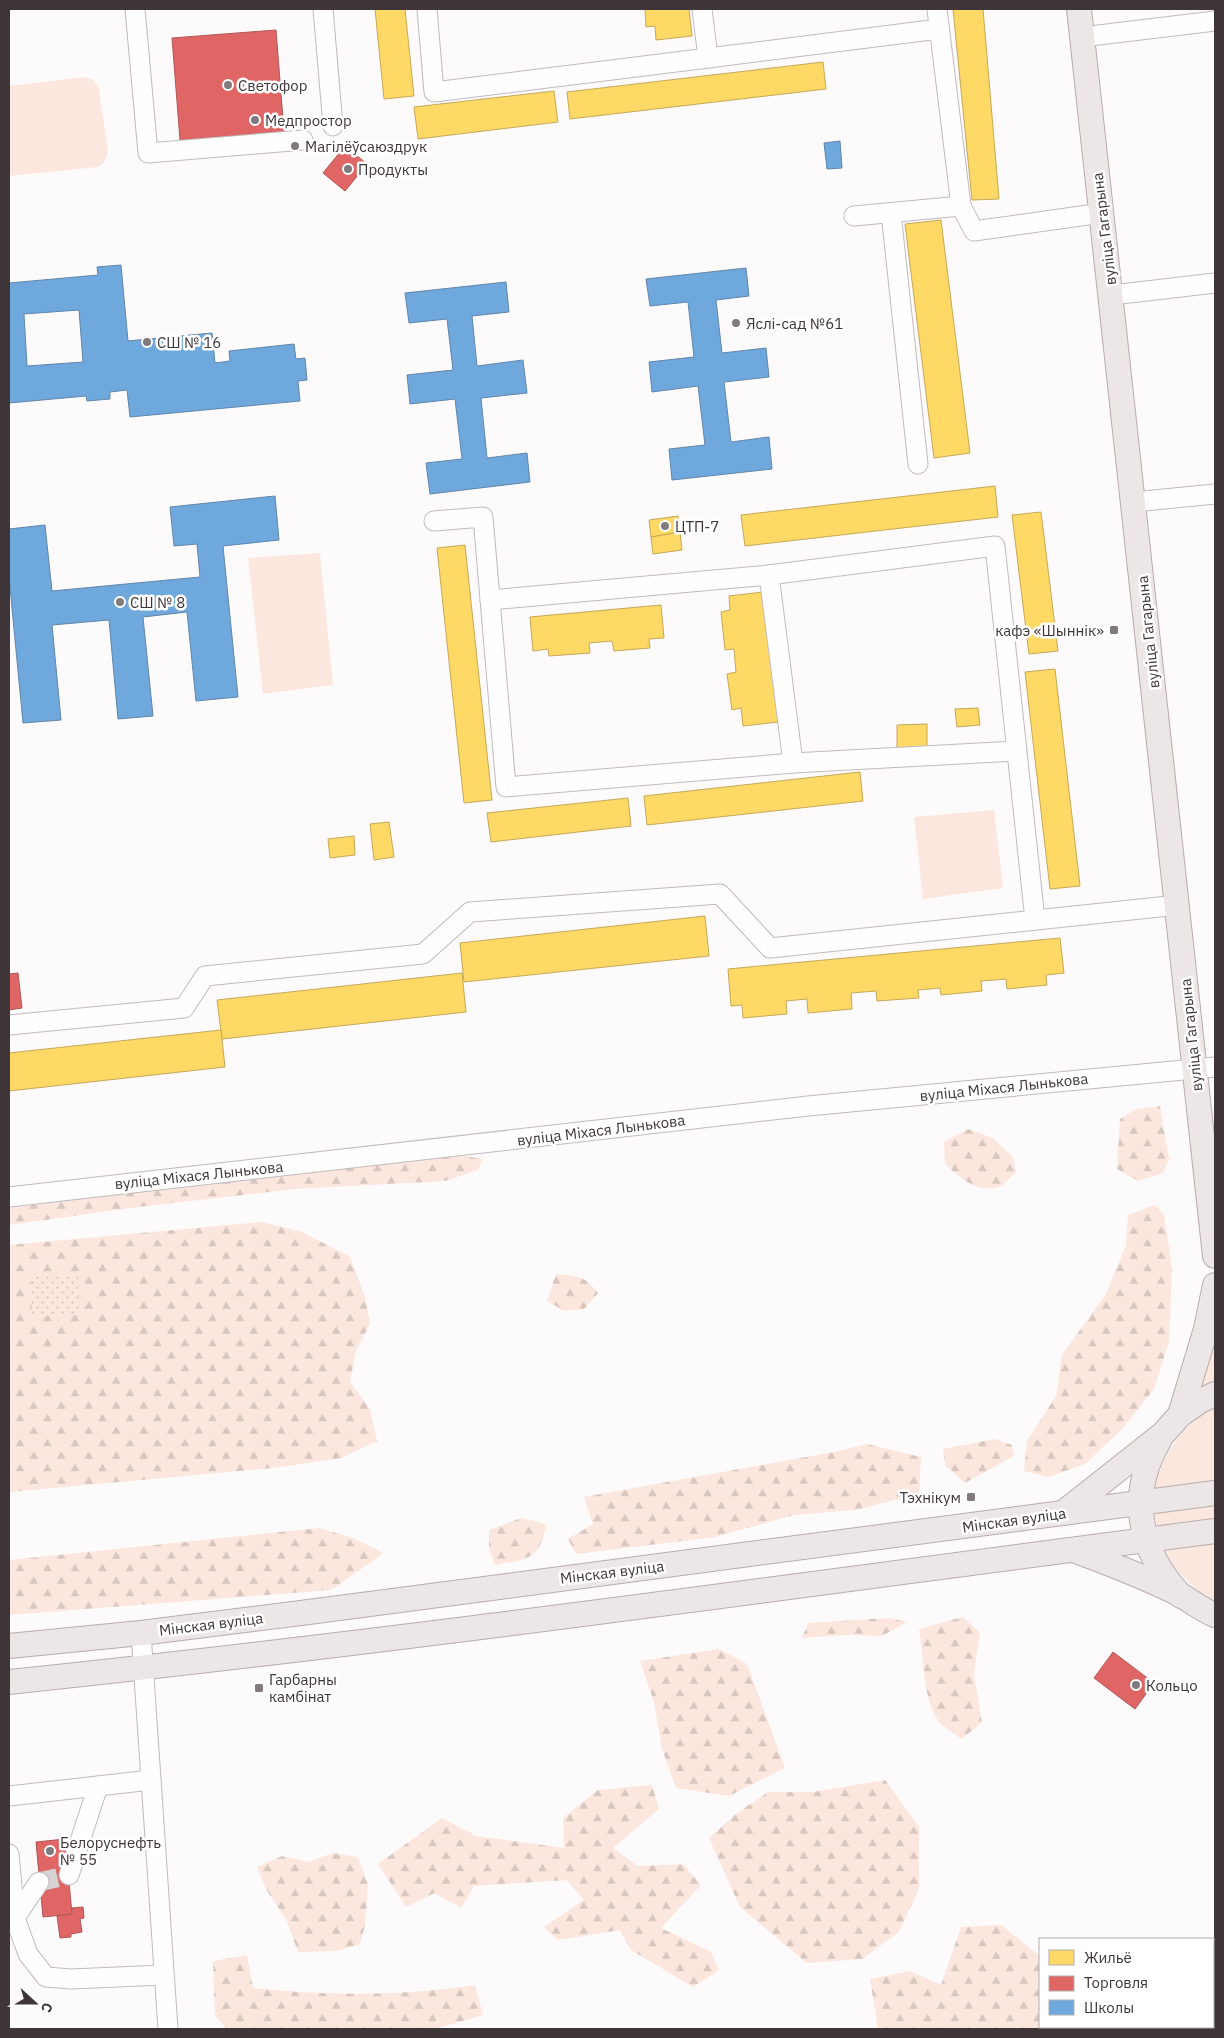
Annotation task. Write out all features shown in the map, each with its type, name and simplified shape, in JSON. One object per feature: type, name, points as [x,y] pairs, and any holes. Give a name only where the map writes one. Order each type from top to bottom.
[{"type":"main road","name":"вуліца Гагарына","points":[[1079,9],[1178,905],[1205,1068],[1215,1256]]},
{"type":"main road","points":[[1180,1415],[1206,1329],[1215,1285]]},
{"type":"main road","points":[[1063,1513],[1163,1434],[1180,1415],[1200,1401],[1215,1394]]},
{"type":"main road","points":[[1163,1434],[1148,1463],[1143,1479],[1140,1503],[1145,1540],[1153,1561],[1166,1580],[1199,1607],[1215,1628]]},
{"type":"main road","name":"Мінская вуліца","points":[[9,1646],[141,1633],[1215,1493]]},
{"type":"main road","points":[[9,1682],[142,1669],[849,1581],[1072,1549],[1215,1531]]},
{"type":"main road","points":[[1072,1549],[1130,1571],[1199,1607]]},
{"type":"street","points":[[134,9],[148,153],[303,140]]},
{"type":"street","points":[[324,9],[333,126]]},
{"type":"street","points":[[426,9],[434,92],[939,29]]},
{"type":"street","points":[[702,9],[708,58]]},
{"type":"street","points":[[937,9],[961,206],[974,231],[1102,213]]},
{"type":"street","points":[[1082,38],[1215,21]]},
{"type":"street","points":[[854,216],[961,206]]},
{"type":"street","points":[[891,213],[918,464]]},
{"type":"street","points":[[1112,295],[1215,283]]},
{"type":"street","points":[[1134,502],[1215,494]]},
{"type":"street","points":[[434,522],[483,517],[506,787],[793,763],[1016,751]]},
{"type":"street","points":[[490,600],[769,575],[995,546],[1035,920]]},
{"type":"street","points":[[769,575],[793,763]]},
{"type":"street","points":[[9,1025],[184,1008],[204,976],[423,954],[470,912],[720,894],[770,948],[1178,905]]},
{"type":"street","name":"вуліца Міхася Лынькова","points":[[9,1197],[808,1106],[1205,1068]]},
{"type":"street","points":[[141,1633],[168,2029]]},
{"type":"street","points":[[9,1796],[151,1780]]},
{"type":"street","points":[[69,1875],[98,1786]]},
{"type":"street","points":[[9,1854],[15,1918],[28,1954],[46,1977],[71,1979],[163,1975]]},
{"type":"street","points":[[15,1918],[39,1882]]},
{"type":"green space","points":[[84,77],[93,80],[99,88],[108,152],[105,161],[98,167],[9,176],[9,86]]},
{"type":"green space","points":[[320,553],[333,685],[263,694],[248,558]]},
{"type":"green space","points":[[994,810],[1003,888],[923,899],[914,817]]},
{"type":"green space","points":[[1160,1106],[1169,1159],[1163,1173],[1138,1181],[1117,1169],[1120,1119],[1136,1109]]},
{"type":"green space","points":[[968,1129],[993,1138],[1013,1157],[1016,1172],[1001,1186],[985,1188],[970,1184],[945,1164],[944,1142]]},
{"type":"green space","points":[[465,1156],[483,1159],[478,1170],[445,1181],[295,1189],[130,1208],[9,1225],[9,1208],[263,1175]]},
{"type":"green space","points":[[1155,1205],[1164,1215],[1172,1268],[1169,1342],[1154,1389],[1121,1430],[1085,1464],[1048,1477],[1024,1471],[1027,1441],[1056,1396],[1062,1355],[1106,1294],[1126,1245],[1128,1215]]},
{"type":"green space","points":[[262,1222],[302,1232],[350,1257],[365,1297],[370,1324],[356,1351],[350,1382],[370,1409],[377,1441],[342,1458],[273,1468],[9,1492],[9,1245]]},
{"type":"green space","points":[[78,1274],[79,1315],[32,1316],[31,1275]]},
{"type":"green space","points":[[556,1274],[580,1278],[589,1283],[598,1293],[584,1309],[564,1311],[547,1301]]},
{"type":"green space","points":[[1215,1338],[1215,1380],[1194,1391]]},
{"type":"green space","points":[[1215,1408],[1215,1480],[1154,1488],[1163,1463],[1176,1441],[1193,1423]]},
{"type":"green space","points":[[995,1439],[1012,1445],[1014,1456],[965,1483],[945,1465],[943,1449]]},
{"type":"green space","points":[[867,1444],[921,1457],[919,1494],[855,1510],[794,1515],[715,1537],[576,1554],[568,1539],[593,1524],[584,1497],[834,1452]]},
{"type":"green space","points":[[1215,1502],[1215,1524],[1158,1532],[1154,1511]]},
{"type":"green space","points":[[521,1518],[546,1524],[540,1545],[531,1556],[495,1565],[489,1549],[489,1530]]},
{"type":"green space","points":[[319,1528],[353,1538],[384,1553],[331,1590],[9,1615],[9,1560]]},
{"type":"green space","points":[[1215,1541],[1215,1600],[1199,1591],[1185,1578],[1173,1564],[1164,1548]]},
{"type":"green space","points":[[963,1617],[980,1633],[974,1674],[982,1723],[961,1739],[942,1725],[935,1716],[927,1693],[919,1629]]},
{"type":"green space","points":[[889,1618],[907,1622],[882,1636],[846,1635],[802,1638],[808,1623]]},
{"type":"green space","points":[[719,1649],[747,1664],[785,1768],[729,1796],[676,1788],[662,1749],[654,1702],[640,1661]]},
{"type":"green space","points":[[885,1780],[919,1827],[919,1889],[899,1932],[862,1959],[807,1963],[740,1907],[709,1838],[736,1814],[768,1792],[813,1792]]},
{"type":"green space","points":[[652,1785],[659,1809],[613,1848],[638,1866],[683,1864],[701,1885],[661,1928],[711,1952],[719,1970],[693,1987],[631,1950],[620,1930],[558,1940],[544,1927],[584,1900],[566,1880],[474,1886],[461,1908],[434,1893],[406,1907],[378,1864],[442,1818],[476,1836],[564,1848],[563,1818],[598,1790]]},
{"type":"green space","points":[[333,1853],[358,1857],[368,1884],[365,1926],[360,1944],[337,1951],[298,1952],[287,1921],[266,1889],[257,1867],[282,1856],[308,1862]]},
{"type":"green space","points":[[1001,1925],[1039,1955],[1039,2028],[1116,2029],[878,2029],[870,1979],[910,1971],[941,1985],[961,1927]]},
{"type":"green space","points":[[247,1955],[253,1988],[280,1991],[364,1994],[449,1989],[475,1985],[483,2015],[435,2029],[226,2029],[215,2015],[213,1961]]},
{"type":"building: Жильё","points":[[375,9],[405,9],[414,96],[384,99]]},
{"type":"building: Жильё","points":[[645,9],[689,9],[692,36],[656,40],[655,26],[646,27]]},
{"type":"building: Жильё","points":[[953,9],[983,9],[999,199],[972,200]]},
{"type":"building: Жильё","points":[[823,62],[826,89],[570,119],[567,92]]},
{"type":"building: Жильё","points":[[554,91],[558,122],[418,139],[414,107]]},
{"type":"building: Жильё","points":[[941,220],[970,453],[934,458],[905,224]]},
{"type":"building: Жильё","points":[[995,486],[998,517],[745,546],[741,515]]},
{"type":"building: Жильё","points":[[1041,512],[1058,651],[1029,654],[1012,515]]},
{"type":"building: Жильё","name":"ЦТП-7","points":[[678,516],[680,532],[651,537],[649,520]]},
{"type":"building: Жильё","points":[[680,532],[682,550],[653,554],[651,537]]},
{"type":"building: Жильё","points":[[465,545],[492,800],[464,803],[437,548]]},
{"type":"building: Жильё","points":[[763,592],[778,722],[743,726],[741,708],[732,710],[727,674],[736,672],[734,649],[725,650],[721,612],[730,610],[729,596]]},
{"type":"building: Жильё","points":[[661,605],[664,638],[649,639],[650,648],[614,651],[612,641],[589,643],[590,653],[549,656],[548,649],[533,651],[530,617]]},
{"type":"building: Жильё","points":[[1055,669],[1080,886],[1050,889],[1025,672]]},
{"type":"building: Жильё","points":[[978,708],[980,725],[957,727],[955,709]]},
{"type":"building: Жильё","points":[[927,724],[927,747],[897,748],[897,725]]},
{"type":"building: Жильё","points":[[860,772],[863,801],[647,825],[644,796]]},
{"type":"building: Жильё","points":[[628,798],[631,826],[491,842],[487,813]]},
{"type":"building: Жильё","points":[[389,822],[394,857],[374,860],[370,824]]},
{"type":"building: Жильё","points":[[354,836],[355,855],[330,858],[328,839]]},
{"type":"building: Жильё","points":[[705,916],[709,956],[464,982],[460,943]]},
{"type":"building: Жильё","points":[[1060,938],[1064,973],[1046,975],[1047,985],[1007,989],[1006,979],[981,981],[982,991],[941,995],[940,988],[918,990],[919,998],[877,1001],[876,991],[851,993],[852,1009],[808,1013],[807,999],[786,1001],[787,1014],[743,1018],[742,1005],[731,1006],[728,969]]},
{"type":"building: Жильё","points":[[462,973],[466,1012],[222,1039],[217,1000]]},
{"type":"building: Жильё","points":[[221,1030],[225,1067],[9,1091],[9,1053]]},
{"type":"building: Торговля","name":"Светофор","points":[[276,30],[284,132],[180,140],[172,38]]},
{"type":"building: Торговля","points":[[345,146],[367,164],[345,191],[323,173]]},
{"type":"building: Торговля","points":[[18,973],[22,1008],[9,1010],[9,974]]},
{"type":"building: Торговля","points":[[1113,1652],[1154,1683],[1135,1709],[1094,1678]]},
{"type":"building: Торговля","points":[[65,1839],[72,1914],[43,1917],[36,1842]]},
{"type":"building: Торговля","points":[[83,1907],[84,1918],[80,1919],[82,1932],[71,1934],[71,1937],[60,1938],[57,1916],[72,1914],[72,1908]]},
{"type":"building: Школы","points":[[840,141],[842,168],[827,169],[824,143]]},
{"type":"building: Школы","name":"СШ № 16","points":[[121,265],[128,341],[212,333],[215,363],[230,361],[229,351],[294,344],[296,359],[305,358],[307,380],[298,381],[300,401],[130,417],[127,390],[110,392],[110,399],[87,401],[86,396],[9,403],[9,283],[98,275],[97,267]],"holes":[[[79,310],[83,362],[27,366],[24,314]]]},
{"type":"building: Школы","points":[[746,268],[749,296],[716,300],[722,353],[766,348],[769,377],[724,382],[731,442],[769,437],[772,469],[672,480],[669,449],[705,445],[698,386],[652,392],[649,362],[694,357],[688,302],[650,306],[646,279]]},
{"type":"building: Школы","points":[[506,282],[509,312],[472,316],[477,366],[523,360],[527,393],[481,398],[487,458],[527,453],[530,482],[430,494],[426,463],[462,459],[455,399],[410,404],[407,375],[453,370],[447,319],[409,323],[405,293]]},
{"type":"building: Школы","name":"СШ № 8","points":[[275,496],[279,540],[223,546],[238,697],[196,701],[187,612],[143,617],[153,716],[118,719],[109,620],[52,625],[61,720],[23,723],[9,577],[9,529],[45,525],[52,591],[200,577],[197,544],[174,546],[170,507]]},
{"type":"tunnel","points":[[39,1882],[69,1875]]},
{"type":"place","name":"Светофор","points":[[228,85]]},
{"type":"place","name":"Медпростор","points":[[255,120]]},
{"type":"place","name":"Магілёўсаюздрук","points":[[295,146]]},
{"type":"place","name":"Продукты","points":[[348,169]]},
{"type":"place","name":"Яслі-сад №61","points":[[736,323]]},
{"type":"place","name":"СШ № 16","points":[[147,342]]},
{"type":"place","name":"ЦТП-7","points":[[665,526]]},
{"type":"place","name":"СШ № 8","points":[[120,602]]},
{"type":"place","name":"кафэ «Шыннік»","points":[[1114,630]]},
{"type":"place","name":"Тэхнікум","points":[[971,1497]]},
{"type":"place","name":"Кольцо","points":[[1136,1685]]},
{"type":"place","name":"Гарбарны камбінат","points":[[259,1688]]},
{"type":"place","name":"Белоруснефть № 55","points":[[50,1851]]}]
